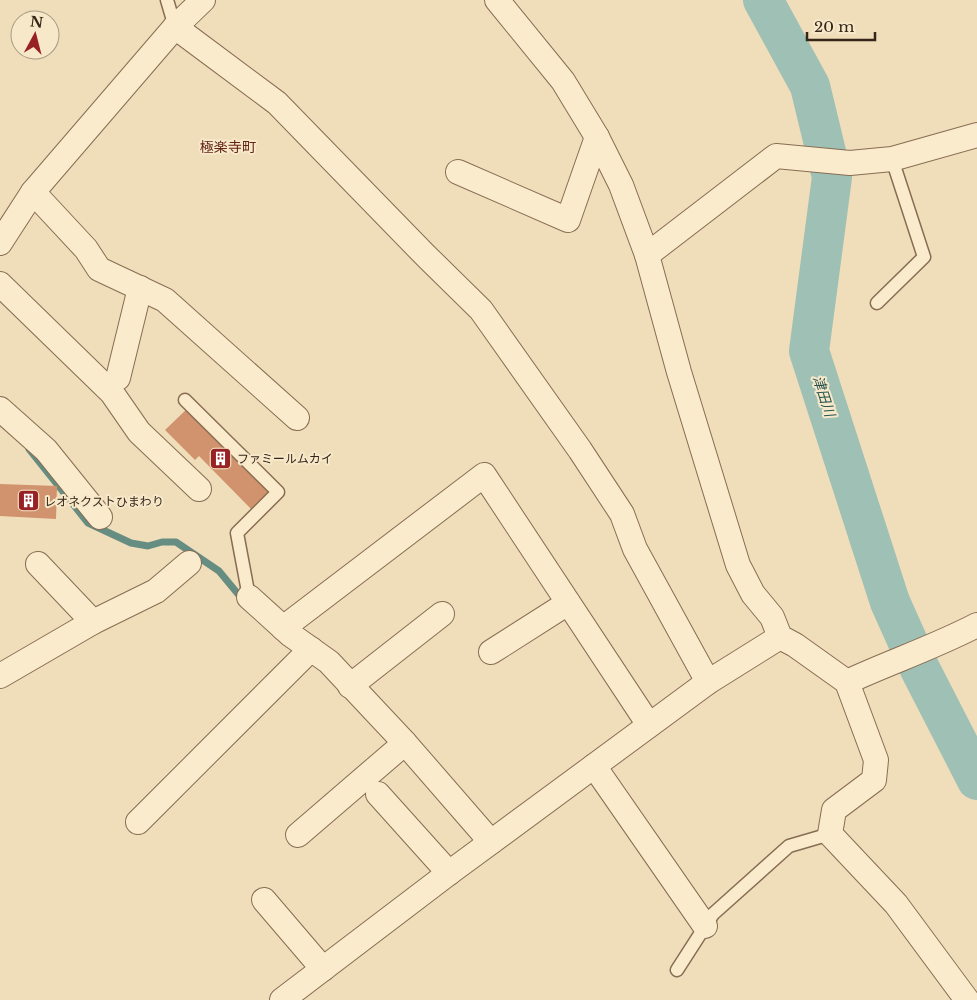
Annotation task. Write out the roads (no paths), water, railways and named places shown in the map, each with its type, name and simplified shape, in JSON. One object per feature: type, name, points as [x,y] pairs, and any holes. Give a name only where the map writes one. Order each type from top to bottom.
[{"type":"street","points":[[0,243],[33,192],[175,27],[203,0]]},
{"type":"street","points":[[496,0],[563,82],[597,137],[621,184],[647,256],[678,372],[738,565],[752,594],[772,617],[780,637],[795,645],[847,682],[876,760],[874,780],[834,810],[830,834],[896,904],[967,1000]]},
{"type":"street","points":[[175,27],[277,102],[481,310],[580,450],[622,514],[635,549],[708,682]]},
{"type":"street","points":[[647,256],[776,156],[850,163],[892,159],[977,135]]},
{"type":"street","points":[[458,172],[568,220],[597,137]]},
{"type":"street","points":[[33,192],[86,249],[99,269],[165,300],[297,418]]},
{"type":"street","points":[[0,284],[69,366],[112,393],[132,438],[199,489]]},
{"type":"street","points":[[118,378],[140,288]]},
{"type":"street","points":[[0,409],[25,419],[46,450],[100,517]]},
{"type":"street","points":[[283,628],[484,474],[648,726]]},
{"type":"street","points":[[0,676],[93,622],[149,584],[189,563]]},
{"type":"street","points":[[38,564],[93,622]]},
{"type":"street","points":[[249,597],[283,628],[329,662],[405,743],[490,842]]},
{"type":"street","points":[[492,652],[568,603]]},
{"type":"street","points":[[350,686],[442,614]]},
{"type":"street","points":[[847,682],[883,665],[951,639],[977,625]]},
{"type":"street","points":[[282,1000],[448,873],[708,682],[780,637]]},
{"type":"street","points":[[138,822],[311,649]]},
{"type":"street","points":[[298,835],[405,743]]},
{"type":"street","points":[[594,766],[705,926]]},
{"type":"street","points":[[378,794],[448,873]]},
{"type":"street","points":[[264,900],[323,969]]},
{"type":"lane","points":[[167,0],[175,27]]},
{"type":"lane","points":[[877,303],[924,257],[892,159]]},
{"type":"lane","points":[[185,400],[278,492],[237,533],[249,597]]},
{"type":"lane","points":[[677,970],[713,914],[789,846],[830,834]]},
{"type":"waterway","name":"津田川","points":[[763,0],[810,86],[832,177],[809,351],[890,602],[920,669],[977,780]]},
{"type":"waterway","points":[[29,449],[88,523],[131,543],[148,546],[162,542],[176,542],[219,571],[238,594]]},
{"type":"place","name":"ファミールムカイ","points":[[221,458]]},
{"type":"place","name":"レオネクストひまわり","points":[[28,501]]},
{"type":"district","name":"極楽寺町","points":[[228,147]]}]
